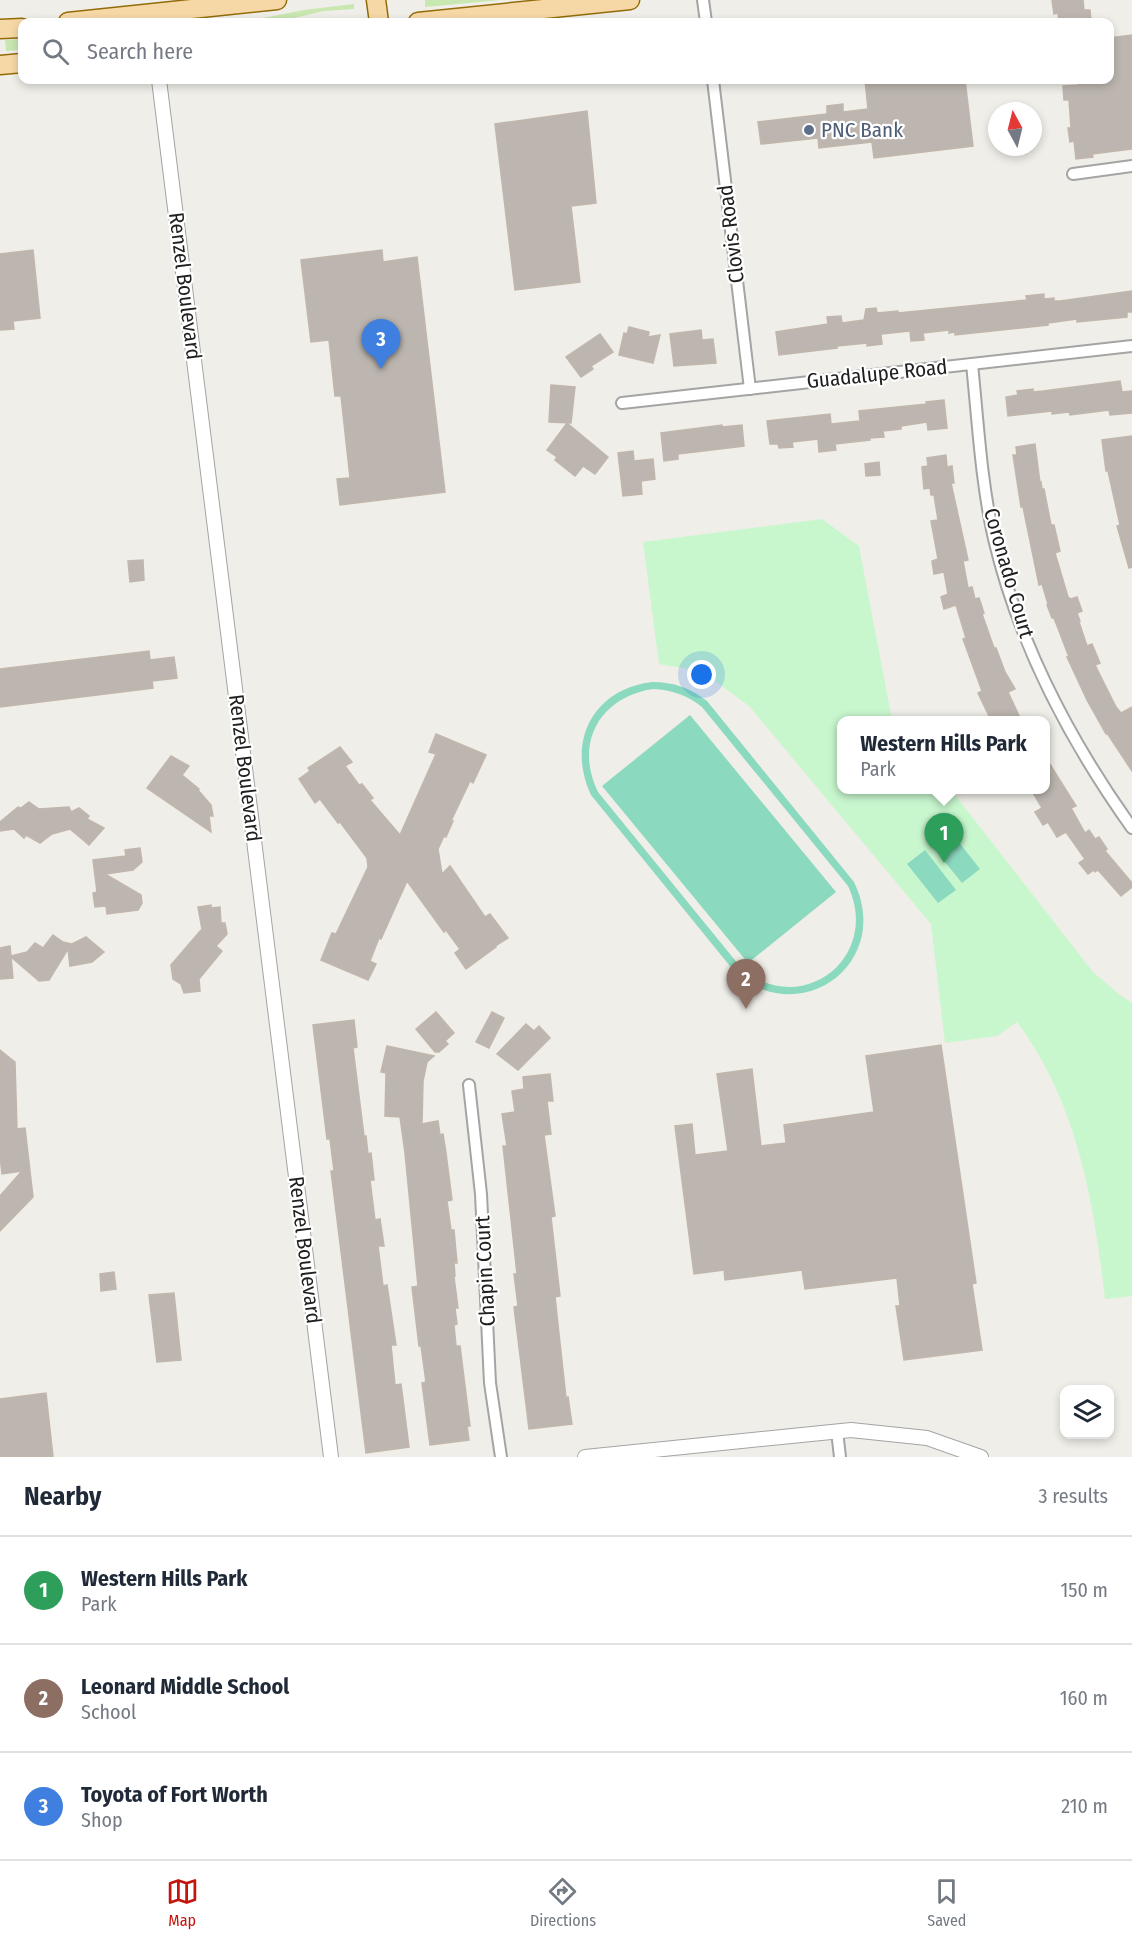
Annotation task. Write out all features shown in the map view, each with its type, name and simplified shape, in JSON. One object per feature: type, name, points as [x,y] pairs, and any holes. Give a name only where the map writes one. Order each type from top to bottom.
[{"type":"main road","points":[[153,18],[277,0]]},
{"type":"main road","points":[[376,0],[378,18]]},
{"type":"main road","points":[[457,18],[630,0]]},
{"type":"main road","points":[[0,29],[18,27]]},
{"type":"main road","points":[[0,65],[18,63]]},
{"type":"street","points":[[703,0],[705,18]]},
{"type":"street","name":"Renzel Boulevard","points":[[159,84],[331,1457]]},
{"type":"street","name":"Clovis Road","points":[[713,84],[750,389]]},
{"type":"street","points":[[1073,174],[1132,166]]},
{"type":"street","name":"Guadalupe Road","points":[[622,403],[1132,346]]},
{"type":"street","name":"Coronado Court","points":[[972,364],[984,478],[994,539],[1018,621],[1049,693],[1100,784],[1132,828]]},
{"type":"street","name":"Chapin Court","points":[[469,1085],[481,1194],[490,1383],[501,1457]]},
{"type":"street","points":[[585,1457],[648,1454],[851,1430],[927,1438],[981,1457]]},
{"type":"street","points":[[837,1431],[840,1457]]},
{"type":"green space","points":[[425,0],[501,0],[425,7]]},
{"type":"green space","points":[[354,4],[354,9],[324,11],[294,18],[263,18]]},
{"type":"green space","points":[[18,39],[18,50],[6,51],[5,40]]},
{"type":"green space","points":[[822,519],[859,546],[891,716],[837,716],[837,794],[954,794],[1093,972],[1132,1003],[1132,1296],[1105,1299],[1095,1226],[1079,1154],[1055,1085],[1038,1053],[1017,1022],[997,1036],[945,1043],[931,924],[749,706],[711,678],[688,669],[659,664],[643,542]]},
{"type":"green space","points":[[652,682],[667,683],[688,689],[707,701],[854,882],[863,911],[862,937],[852,960],[836,978],[815,990],[791,994],[764,990],[738,976],[591,795],[584,775],[582,756],[584,738],[590,721],[600,707],[614,695],[631,687]],"holes":[[[653,689],[685,696],[702,707],[848,886],[855,912],[854,935],[845,956],[831,972],[812,983],[790,987],[766,983],[743,970],[598,792],[591,774],[589,756],[591,740],[597,725],[606,712],[619,702],[634,694]]]},
{"type":"green space","points":[[690,715],[836,892],[748,963],[602,786]]},
{"type":"green space","points":[[950,831],[980,869],[962,883],[931,845]]},
{"type":"green space","points":[[925,850],[956,890],[938,903],[907,864]]},
{"type":"building","points":[[1052,0],[1083,0],[1084,10],[1090,10],[1091,18],[1059,18],[1058,13],[1054,14]]},
{"type":"building","points":[[1132,35],[1132,149],[1092,154],[1093,157],[1076,159],[1074,141],[1070,142],[1068,128],[1071,128],[1069,100],[1064,100],[1063,86],[1114,84],[1114,37]]},
{"type":"building","points":[[865,84],[965,84],[973,146],[874,158],[872,142],[819,148],[818,138],[761,144],[758,122],[827,114],[827,106],[843,104],[843,112],[868,109]]},
{"type":"building","points":[[587,111],[596,203],[571,206],[580,282],[515,290],[495,124]]},
{"type":"building","points":[[33,250],[40,318],[13,321],[14,329],[0,330],[0,254]]},
{"type":"building","points":[[382,250],[383,262],[417,257],[445,492],[340,505],[337,479],[350,478],[341,396],[335,396],[329,340],[311,342],[301,260]]},
{"type":"building","points":[[1132,291],[1132,312],[1127,312],[1127,317],[1077,322],[1077,319],[1048,323],[1048,325],[955,335],[955,332],[949,333],[949,330],[923,333],[924,340],[911,341],[910,331],[881,334],[882,344],[837,346],[837,348],[779,355],[776,332],[828,324],[827,317],[841,316],[842,323],[864,320],[866,309],[876,308],[877,313],[898,311],[898,313],[1027,300],[1026,296],[1044,294],[1044,299],[1054,298],[1054,301],[1060,301]]},
{"type":"building","points":[[629,327],[649,332],[648,337],[660,335],[653,363],[619,355],[624,333],[627,334]]},
{"type":"building","points":[[701,330],[702,340],[713,339],[716,363],[674,366],[670,334]]},
{"type":"building","points":[[600,334],[613,352],[591,366],[593,369],[581,377],[566,357]]},
{"type":"building","points":[[1120,381],[1122,392],[1132,391],[1132,413],[1110,415],[1109,410],[1070,415],[1069,412],[1052,414],[1052,411],[1008,416],[1006,397],[1018,395],[1017,391],[1033,389],[1033,392]]},
{"type":"building","points":[[551,385],[575,387],[571,423],[549,422]]},
{"type":"building","points":[[944,400],[947,428],[928,430],[927,422],[901,426],[901,429],[883,431],[884,437],[835,444],[836,450],[819,452],[818,439],[792,442],[793,447],[779,448],[778,444],[770,444],[767,421],[830,414],[831,424],[860,421],[859,411]]},
{"type":"building","points":[[567,423],[608,457],[595,474],[583,466],[575,476],[555,460],[557,457],[547,450]]},
{"type":"building","points":[[722,425],[722,427],[742,425],[744,446],[678,454],[678,459],[664,461],[661,433]]},
{"type":"building","points":[[1132,436],[1132,567],[1129,568],[1117,526],[1120,525],[1108,471],[1106,471],[1102,440]]},
{"type":"building","points":[[1035,444],[1040,483],[1044,489],[1051,525],[1054,525],[1060,551],[1055,553],[1068,597],[1071,599],[1077,597],[1082,611],[1077,613],[1087,646],[1092,644],[1100,663],[1095,665],[1116,707],[1121,713],[1132,707],[1132,771],[1106,734],[1087,700],[1067,657],[1069,657],[1047,605],[1042,584],[1039,585],[1023,507],[1021,507],[1013,455],[1017,455],[1016,447]]},
{"type":"building","points":[[633,451],[634,461],[653,459],[655,479],[641,481],[642,494],[623,496],[618,453]]},
{"type":"building","points":[[946,455],[947,467],[952,466],[954,483],[951,483],[968,560],[963,561],[968,588],[972,587],[975,599],[979,598],[994,648],[1015,689],[1008,692],[1019,716],[989,716],[978,693],[982,691],[963,639],[966,638],[956,605],[944,609],[941,597],[948,594],[944,572],[934,574],[932,561],[938,559],[931,521],[938,520],[934,495],[931,495],[930,488],[924,489],[922,467],[928,466],[927,458]]},
{"type":"building","points":[[879,462],[880,475],[866,476],[865,464]]},
{"type":"building","points":[[143,560],[144,580],[130,582],[128,561]]},
{"type":"building","points":[[149,651],[150,660],[174,657],[177,678],[152,681],[153,688],[0,707],[0,669]]},
{"type":"building","points":[[436,734],[486,755],[473,783],[470,781],[446,837],[444,836],[438,849],[442,874],[450,866],[485,917],[490,914],[508,938],[466,969],[455,953],[460,949],[446,930],[444,932],[407,881],[381,939],[379,938],[370,961],[376,964],[368,980],[321,960],[332,933],[336,934],[368,867],[367,858],[320,799],[315,803],[299,779],[310,771],[308,768],[340,747],[352,762],[345,766],[359,785],[362,784],[373,798],[370,800],[400,835],[436,754],[429,752]]},
{"type":"building","points":[[171,756],[189,766],[182,775],[199,789],[211,805],[213,816],[209,816],[211,832],[147,788]]},
{"type":"building","points":[[1050,764],[1076,806],[1071,808],[1085,833],[1089,830],[1095,839],[1099,837],[1107,849],[1105,851],[1132,883],[1132,887],[1121,896],[1098,870],[1088,874],[1079,863],[1085,859],[1066,832],[1057,837],[1048,822],[1043,825],[1035,812],[1042,808],[1034,794],[1050,794]]},
{"type":"building","points":[[29,802],[39,809],[69,807],[71,812],[79,808],[89,816],[87,819],[104,828],[89,845],[70,829],[52,834],[40,843],[26,835],[24,838],[14,829],[0,831],[0,822],[18,807],[21,808]]},
{"type":"building","points":[[140,848],[142,862],[133,870],[105,874],[141,895],[142,903],[138,910],[107,914],[106,906],[95,907],[93,893],[97,892],[93,860],[126,856],[125,850]]},
{"type":"building","points":[[211,905],[211,908],[220,907],[221,923],[225,923],[227,934],[216,946],[222,951],[199,979],[200,991],[184,993],[181,984],[173,979],[171,965],[202,929],[198,907]]},
{"type":"building","points":[[53,935],[63,942],[72,944],[86,937],[104,952],[92,962],[70,966],[68,949],[49,980],[39,981],[11,957],[13,978],[0,979],[0,948],[10,946],[11,956],[27,952],[35,943],[43,948]]},
{"type":"building","points":[[436,1012],[454,1033],[445,1041],[448,1044],[439,1052],[435,1052],[416,1029]]},
{"type":"building","points":[[492,1012],[504,1018],[489,1048],[476,1042]]},
{"type":"building","points":[[354,1020],[357,1047],[353,1048],[364,1136],[366,1136],[368,1154],[371,1153],[374,1180],[370,1180],[375,1220],[380,1219],[384,1246],[378,1246],[383,1286],[387,1285],[396,1345],[391,1345],[395,1385],[401,1384],[409,1447],[366,1453],[331,1171],[334,1171],[330,1139],[327,1139],[313,1025]]},
{"type":"building","points":[[526,1024],[534,1031],[539,1026],[550,1038],[518,1070],[497,1054]]},
{"type":"building","points":[[941,1045],[976,1283],[972,1284],[982,1350],[904,1360],[896,1306],[900,1306],[897,1278],[805,1289],[802,1270],[725,1280],[724,1270],[694,1274],[675,1126],[692,1124],[695,1155],[728,1151],[717,1074],[752,1069],[761,1146],[786,1143],[784,1125],[874,1112],[866,1056]]},
{"type":"building","points":[[387,1046],[434,1056],[427,1062],[423,1081],[422,1124],[438,1121],[446,1153],[452,1200],[447,1201],[451,1230],[454,1230],[457,1263],[454,1263],[454,1277],[458,1308],[455,1308],[457,1324],[454,1325],[456,1346],[460,1346],[470,1426],[467,1426],[469,1440],[430,1445],[422,1383],[426,1382],[412,1287],[418,1286],[405,1153],[400,1117],[385,1116],[386,1073],[381,1072]]},
{"type":"building","points":[[0,1050],[15,1062],[17,1129],[25,1128],[33,1197],[0,1231],[0,1196],[22,1171],[2,1174]]},
{"type":"building","points":[[550,1074],[553,1101],[547,1101],[551,1134],[544,1135],[555,1216],[551,1217],[560,1296],[555,1297],[566,1398],[568,1397],[572,1424],[529,1429],[514,1307],[518,1306],[514,1274],[517,1274],[503,1146],[507,1146],[502,1114],[515,1112],[512,1091],[524,1089],[523,1077]]},
{"type":"building","points":[[114,1272],[116,1289],[101,1291],[100,1274]]},
{"type":"building","points":[[174,1293],[181,1360],[157,1362],[149,1295]]},
{"type":"building","points":[[46,1393],[53,1457],[0,1457],[0,1399]]},
{"type":"place","name":"PNC Bank","points":[[809,130]]},
{"type":"place","name":"Toyota of Fort Worth","points":[[381,369]]},
{"type":"place","name":"Western Hills Park","points":[[944,863]]},
{"type":"place","name":"Leonard Middle School","points":[[746,1009]]}]
